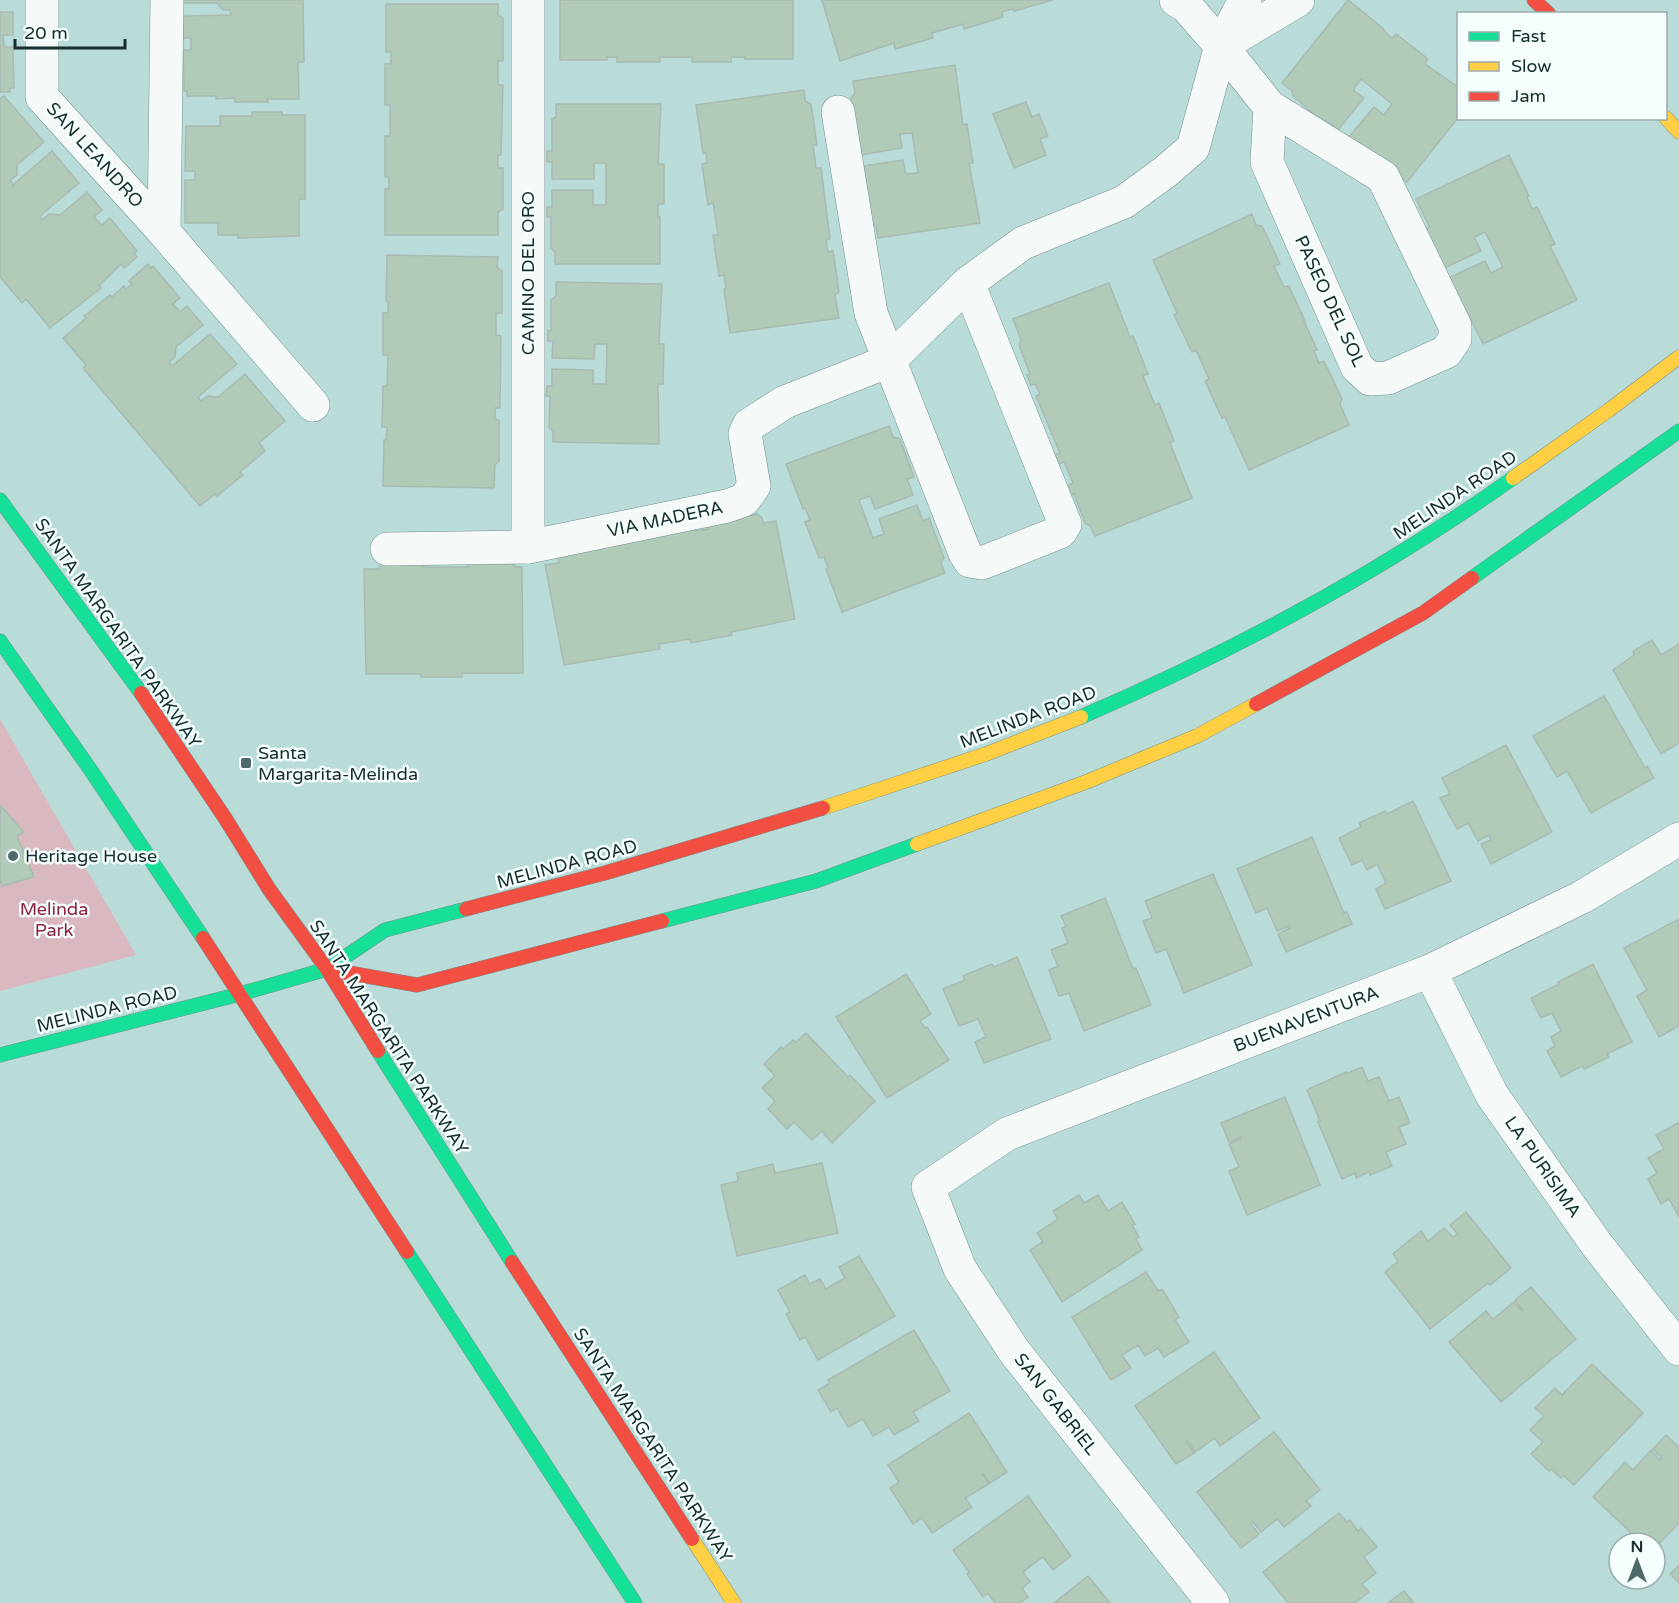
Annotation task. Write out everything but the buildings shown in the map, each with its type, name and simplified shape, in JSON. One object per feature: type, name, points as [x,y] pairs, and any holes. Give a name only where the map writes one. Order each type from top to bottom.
[{"type":"main road","points":[[1534,0],[1547,12]]},
{"type":"main road","points":[[1667,120],[1679,132]]},
{"type":"main road","name":"MELINDA ROAD","points":[[0,1055],[240,994],[327,969],[385,930],[605,873],[907,782],[1041,733],[1167,680],[1314,605],[1450,523],[1609,410],[1679,357]]},
{"type":"main road","name":"MELINDA ROAD","points":[[327,969],[417,985],[816,881],[1086,782],[1197,736],[1423,613],[1679,431]]},
{"type":"main road","name":"SANTA MARGARITA PARKWAY","points":[[0,500],[128,674],[225,818],[269,889],[327,969],[448,1164],[734,1603]]},
{"type":"main road","points":[[0,641],[92,772],[240,994],[635,1603]]},
{"type":"street","name":"SAN LEANDRO","points":[[42,0],[42,97],[164,232],[314,405]]},
{"type":"street","name":"SAN LEANDRO","points":[[164,232],[167,0]]},
{"type":"street","name":"CAMINO DEL ORO","points":[[528,0],[528,547]]},
{"type":"street","name":"PASEO DEL SOL","points":[[1176,0],[1186,6],[1221,45],[1270,107],[1383,177],[1455,326],[1455,339],[1446,352],[1388,378],[1370,379],[1357,367],[1267,162],[1270,107]]},
{"type":"street","name":"VIA MADERA","points":[[387,549],[528,547],[727,506],[744,500],[754,486],[745,434],[749,425],[785,402],[889,361],[968,283],[1023,243],[1124,202],[1193,148],[1221,45],[1245,0]]},
{"type":"street","points":[[1221,45],[1298,0]]},
{"type":"street","points":[[838,112],[871,313],[965,553],[970,561],[982,563],[1060,532],[1065,524],[968,283]]},
{"type":"street","name":"BUENAVENTURA","points":[[928,1187],[1007,1134],[1430,971],[1582,897],[1679,839]]},
{"type":"street","name":"LA PURISIMA","points":[[1430,971],[1492,1095],[1597,1245],[1679,1348]]},
{"type":"street","name":"SAN GABRIEL","points":[[928,1187],[960,1269],[1014,1351],[1213,1603]]},
{"type":"green space","name":"Melinda Park","points":[[0,719],[136,955],[0,991]]},
{"type":"traffic: fast","points":[[1472,578],[1679,431]]},
{"type":"traffic: fast","points":[[1081,717],[1194,665],[1303,609],[1410,547],[1513,478]]},
{"type":"traffic: fast","points":[[0,500],[141,693]]},
{"type":"traffic: fast","points":[[0,641],[92,772],[203,938]]},
{"type":"traffic: fast","points":[[662,921],[816,881],[917,844]]},
{"type":"traffic: fast","points":[[0,1055],[240,994],[327,969],[385,930],[466,909]]},
{"type":"traffic: fast","points":[[378,1051],[512,1262]]},
{"type":"traffic: fast","points":[[407,1252],[635,1603]]},
{"type":"traffic: slow","points":[[1667,119],[1679,132]]},
{"type":"traffic: slow","points":[[1513,478],[1679,357]]},
{"type":"traffic: slow","points":[[917,844],[1086,782],[1197,736],[1256,704]]},
{"type":"traffic: slow","points":[[823,808],[986,754],[1081,717]]},
{"type":"traffic: slow","points":[[692,1539],[734,1603]]},
{"type":"traffic: jam","points":[[1534,0],[1547,12]]},
{"type":"traffic: jam","points":[[1256,704],[1423,613],[1472,578]]},
{"type":"traffic: jam","points":[[141,693],[225,818],[269,889],[327,969],[378,1051]]},
{"type":"traffic: jam","points":[[466,909],[605,873],[823,808]]},
{"type":"traffic: jam","points":[[327,969],[417,985],[662,921]]},
{"type":"traffic: jam","points":[[203,938],[407,1252]]},
{"type":"traffic: jam","points":[[512,1262],[692,1539]]},
{"type":"place","name":"Santa Margarita-Melinda","points":[[246,763]]},
{"type":"place","name":"Heritage House","points":[[13,856]]}]
